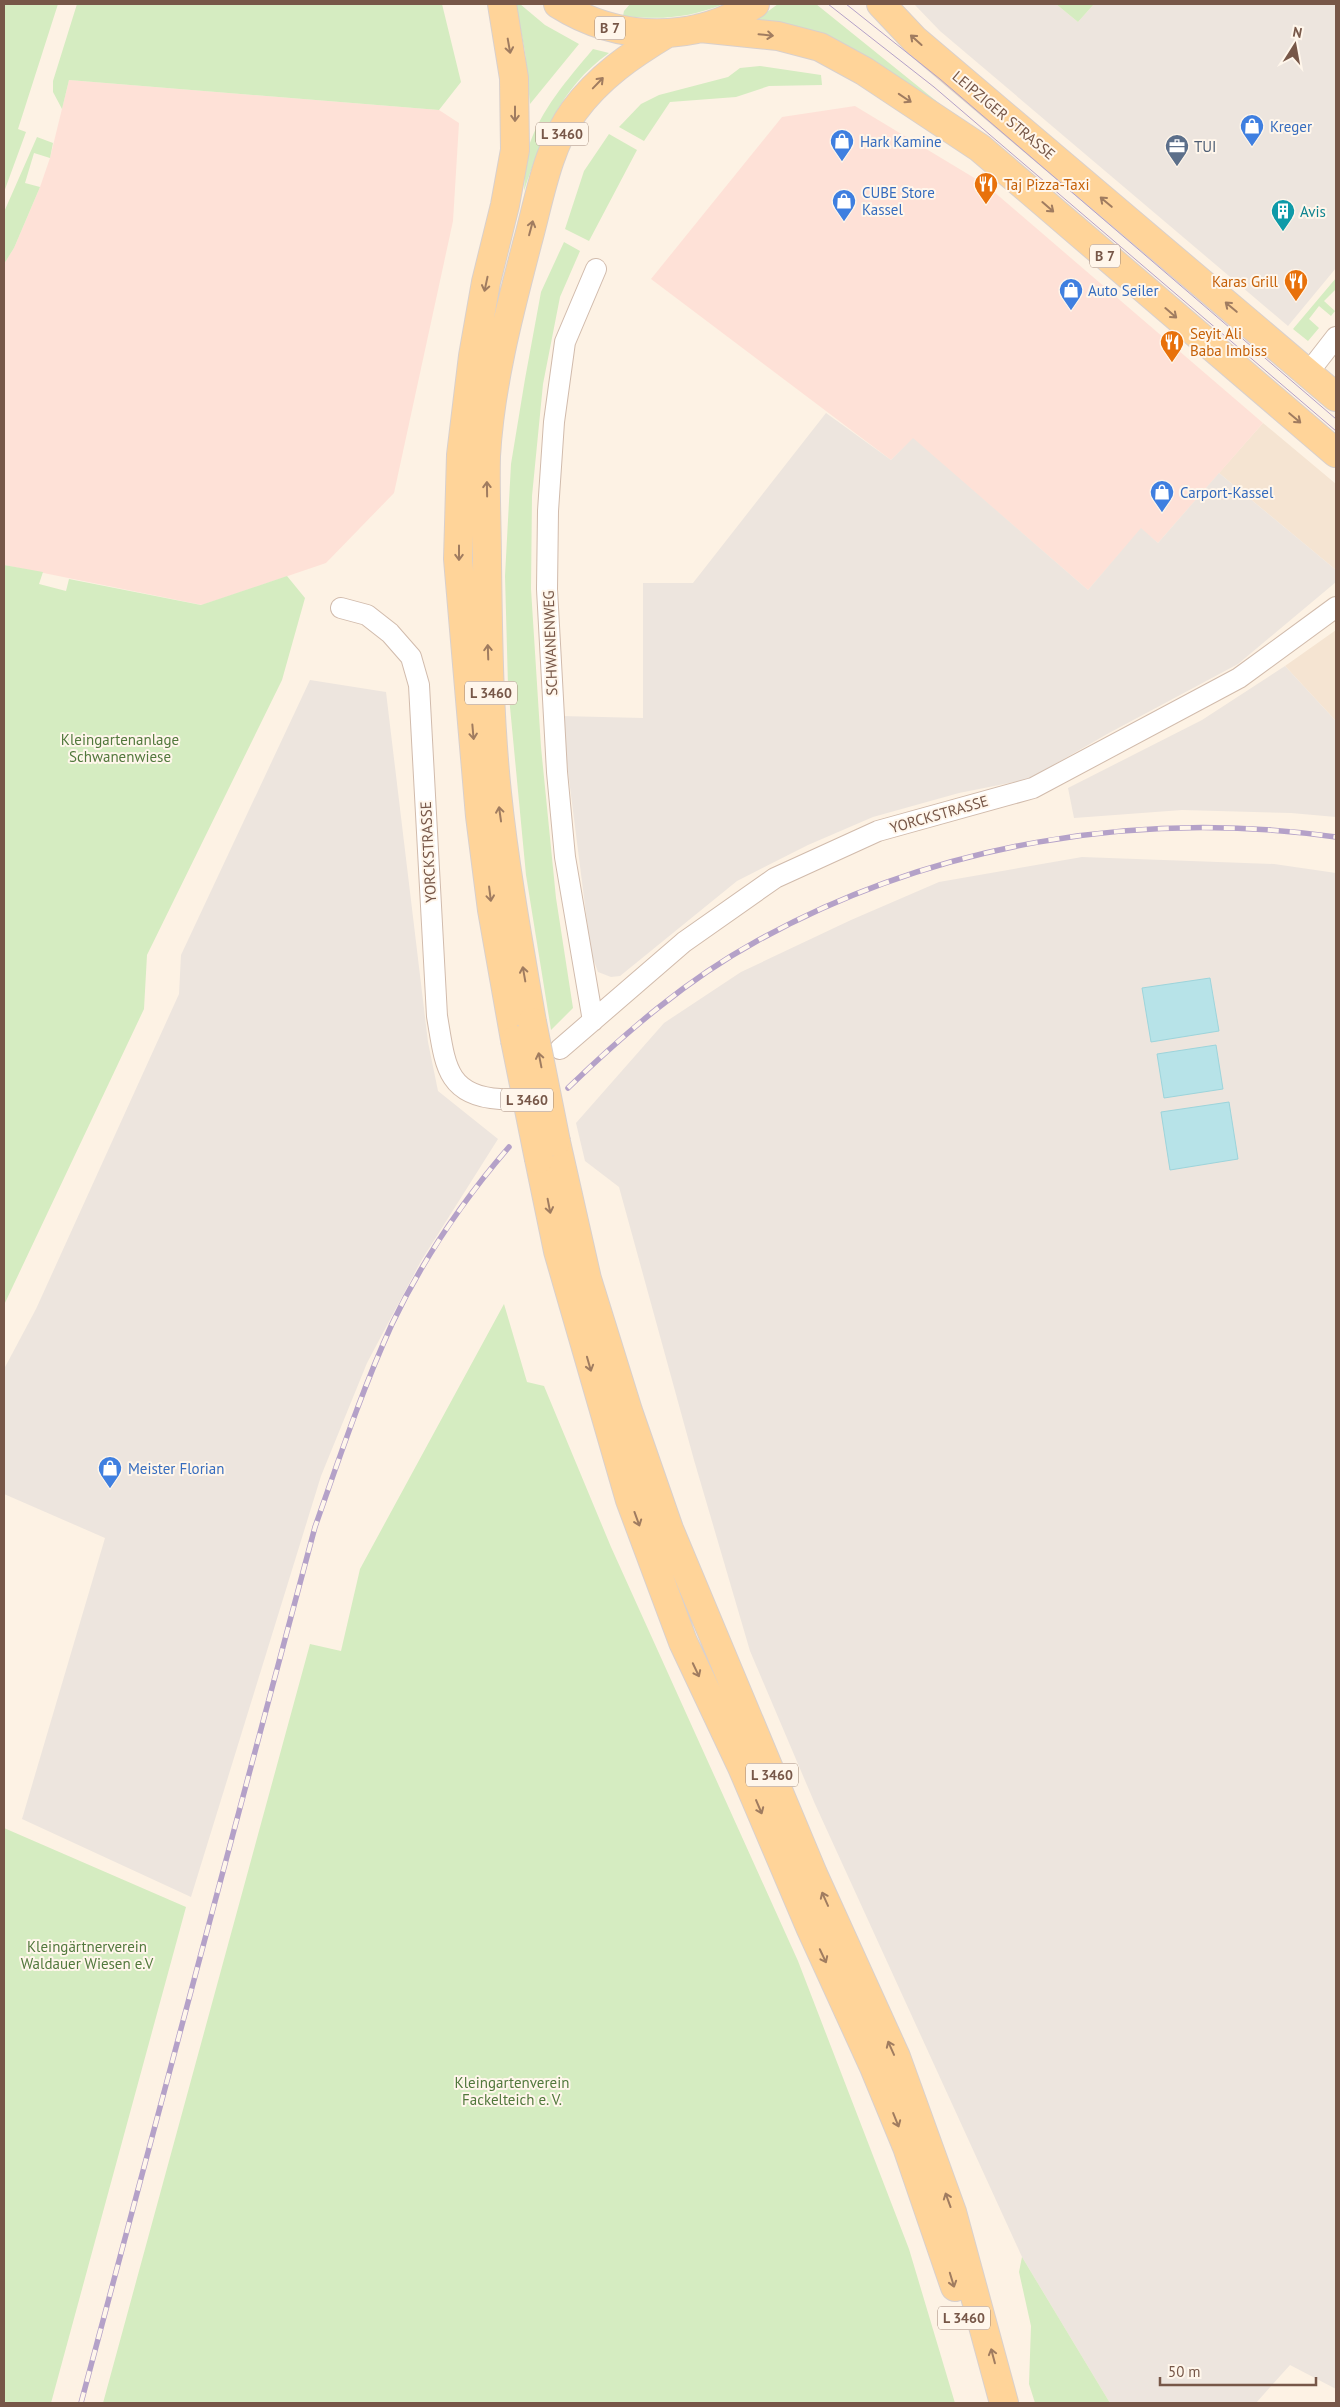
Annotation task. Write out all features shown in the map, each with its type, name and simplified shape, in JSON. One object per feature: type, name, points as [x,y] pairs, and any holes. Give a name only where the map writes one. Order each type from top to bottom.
[{"type":"main road","name":"L 3460","points":[[502,4],[514,78],[514,150],[509,188],[486,282],[472,356],[461,455],[458,559],[480,816],[492,910],[524,1031],[548,1150],[628,1411],[668,1530],[813,1874],[896,2057],[952,2212],[1004,2403]]},
{"type":"main road","name":"B 7","points":[[558,4],[590,22],[603,26],[631,32],[666,34],[700,28],[732,17],[754,4]]},
{"type":"main road","name":"LEIPZIGER STRASSE","points":[[881,4],[915,40],[1336,397]]},
{"type":"main road","name":"B 7","points":[[700,28],[778,36],[820,47],[864,71],[980,148],[1336,453]]},
{"type":"main road","name":"L 3460","points":[[524,1031],[516,933],[497,792],[488,651],[486,456],[491,410],[519,276],[542,188],[555,147],[573,113],[598,82],[627,58],[666,34]]},
{"type":"main road","name":"L 3460","points":[[548,1150],[558,1251],[630,1500],[683,1642],[742,1767],[811,1929],[874,2067],[907,2147],[938,2234],[961,2309],[985,2403]]},
{"type":"street","name":"SCHWANENWEG","points":[[593,1021],[564,857],[547,589],[548,511],[554,422],[565,342],[596,269]]},
{"type":"street","points":[[1308,373],[1336,337]]},
{"type":"street","name":"YORCKSTRASSE","points":[[560,1049],[684,942],[775,878],[878,831],[1034,788],[1239,678],[1336,607]]},
{"type":"street","name":"YORCKSTRASSE","points":[[341,608],[367,615],[390,633],[411,658],[419,684],[436,1016],[444,1061],[450,1075],[461,1088],[482,1098],[500,1098]]},
{"type":"shaded area","points":[[914,4],[1056,4],[1078,22],[1094,4],[1336,4],[1336,268],[1288,326],[940,31]]},
{"type":"shaded area","points":[[69,80],[439,110],[459,123],[453,221],[394,493],[326,563],[202,605],[4,565],[4,264],[14,248],[40,187],[50,158]]},
{"type":"shaded area","points":[[855,106],[986,185],[1263,423],[1158,543],[1141,529],[1088,590],[913,439],[891,460],[651,279],[782,117]]},
{"type":"shaded area","points":[[826,413],[891,460],[913,438],[1088,590],[1141,528],[1158,543],[1219,473],[1336,570],[1336,582],[1238,664],[1109,733],[1029,779],[959,793],[873,817],[808,845],[737,881],[620,976],[611,977],[598,972],[591,953],[561,716],[643,718],[643,583],[693,583]]},
{"type":"shaded area","points":[[1263,423],[1336,484],[1336,570],[1219,473]]},
{"type":"shaded area","points":[[1336,630],[1336,721],[1285,666]]},
{"type":"shaded area","points":[[1285,666],[1336,721],[1336,817],[1291,813],[1182,810],[1074,818],[1068,788],[1202,720]]},
{"type":"shaded area","points":[[310,680],[386,692],[428,1042],[438,1091],[498,1139],[421,1261],[367,1363],[321,1476],[191,1897],[22,1819],[105,1538],[4,1494],[4,1369],[36,1309],[179,994],[181,955]]},
{"type":"shaded area","points":[[1082,857],[1274,864],[1336,873],[1336,2389],[1290,2365],[1256,2403],[1110,2403],[1022,2257],[815,1804],[750,1651],[694,1460],[619,1187],[585,1161],[576,1123],[664,1023],[741,972],[851,920],[939,882]]},
{"type":"green space","points":[[4,4],[58,4],[18,129],[26,132],[4,192]]},
{"type":"green space","points":[[77,4],[442,4],[461,82],[439,110],[69,80],[62,109],[53,92],[53,81]]},
{"type":"green space","points":[[516,4],[520,4],[545,25],[579,44],[530,104],[525,52]]},
{"type":"green space","points":[[630,4],[724,4],[687,15],[650,18],[623,16],[624,11]]},
{"type":"green space","points":[[778,4],[816,4],[966,125],[752,23]]},
{"type":"green space","points":[[1056,4],[1094,4],[1078,22]]},
{"type":"green space","points":[[593,49],[609,53],[577,82],[555,114],[538,151],[524,191],[528,149],[533,135],[547,108]]},
{"type":"green space","points":[[760,66],[821,75],[822,85],[769,86],[736,97],[670,102],[644,141],[619,127],[641,104],[659,95],[728,77],[740,68]]},
{"type":"green space","points":[[609,134],[637,150],[589,241],[565,229],[584,171]]},
{"type":"green space","points":[[37,137],[53,143],[50,158],[34,153],[25,183],[40,187],[14,248],[4,264],[4,212]]},
{"type":"green space","points":[[564,242],[580,251],[560,297],[543,384],[532,496],[531,589],[541,747],[556,898],[573,1008],[551,1030],[526,875],[508,686],[505,576],[511,464],[525,379],[541,292]]},
{"type":"green space","points":[[1336,278],[1336,289],[1324,301],[1335,311],[1331,316],[1319,306],[1309,319],[1319,328],[1308,341],[1293,329]]},
{"type":"green space","name":"Kleingartenanlage Schwanenwiese","points":[[4,565],[43,572],[39,584],[66,591],[69,579],[201,605],[287,576],[305,598],[282,680],[147,955],[144,1009],[4,1305]]},
{"type":"green space","name":"Kleingartenverein Fackelteich e. V.","points":[[504,1304],[527,1382],[544,1386],[611,1547],[798,1961],[909,2249],[955,2403],[103,2403],[310,1644],[341,1651],[360,1569]]},
{"type":"green space","name":"Kleingärtnerverein Waldauer Wiesen e.V","points":[[4,1828],[186,1907],[51,2403],[4,2403]]},
{"type":"green space","points":[[1022,2257],[1110,2403],[1035,2403],[1029,2384],[1031,2326],[1019,2272]]},
{"type":"water","points":[[1210,978],[1219,1031],[1151,1042],[1142,988]]},
{"type":"water","points":[[1216,1045],[1223,1089],[1164,1098],[1157,1054]]},
{"type":"water","points":[[1229,1102],[1238,1159],[1170,1170],[1161,1112]]},
{"type":"tram line","points":[[828,4],[934,87],[1336,431]]},
{"type":"tram line","points":[[846,4],[940,79],[1336,419]]},
{"type":"railway","points":[[568,1088],[657,1009],[731,956],[824,908],[893,880],[965,858],[1038,842],[1112,832],[1187,828],[1261,829],[1336,837]]},
{"type":"railway","points":[[81,2403],[315,1527],[351,1425],[392,1324],[404,1300],[430,1254],[460,1209],[509,1147]]},
{"type":"place","name":"Kreger","points":[[1252,147]]},
{"type":"place","name":"Hark Kamine","points":[[842,162]]},
{"type":"place","name":"TUI","points":[[1177,167]]},
{"type":"place","name":"Taj Pizza-Taxi","points":[[986,205]]},
{"type":"place","name":"CUBE Store Kassel","points":[[844,222]]},
{"type":"place","name":"Avis","points":[[1283,232]]},
{"type":"place","name":"Karas Grill","points":[[1296,302]]},
{"type":"place","name":"Auto Seiler","points":[[1071,311]]},
{"type":"place","name":"Seyit Ali Baba Imbiss","points":[[1172,363]]},
{"type":"place","name":"Carport-Kassel","points":[[1162,513]]},
{"type":"place","name":"Meister Florian","points":[[110,1489]]}]
